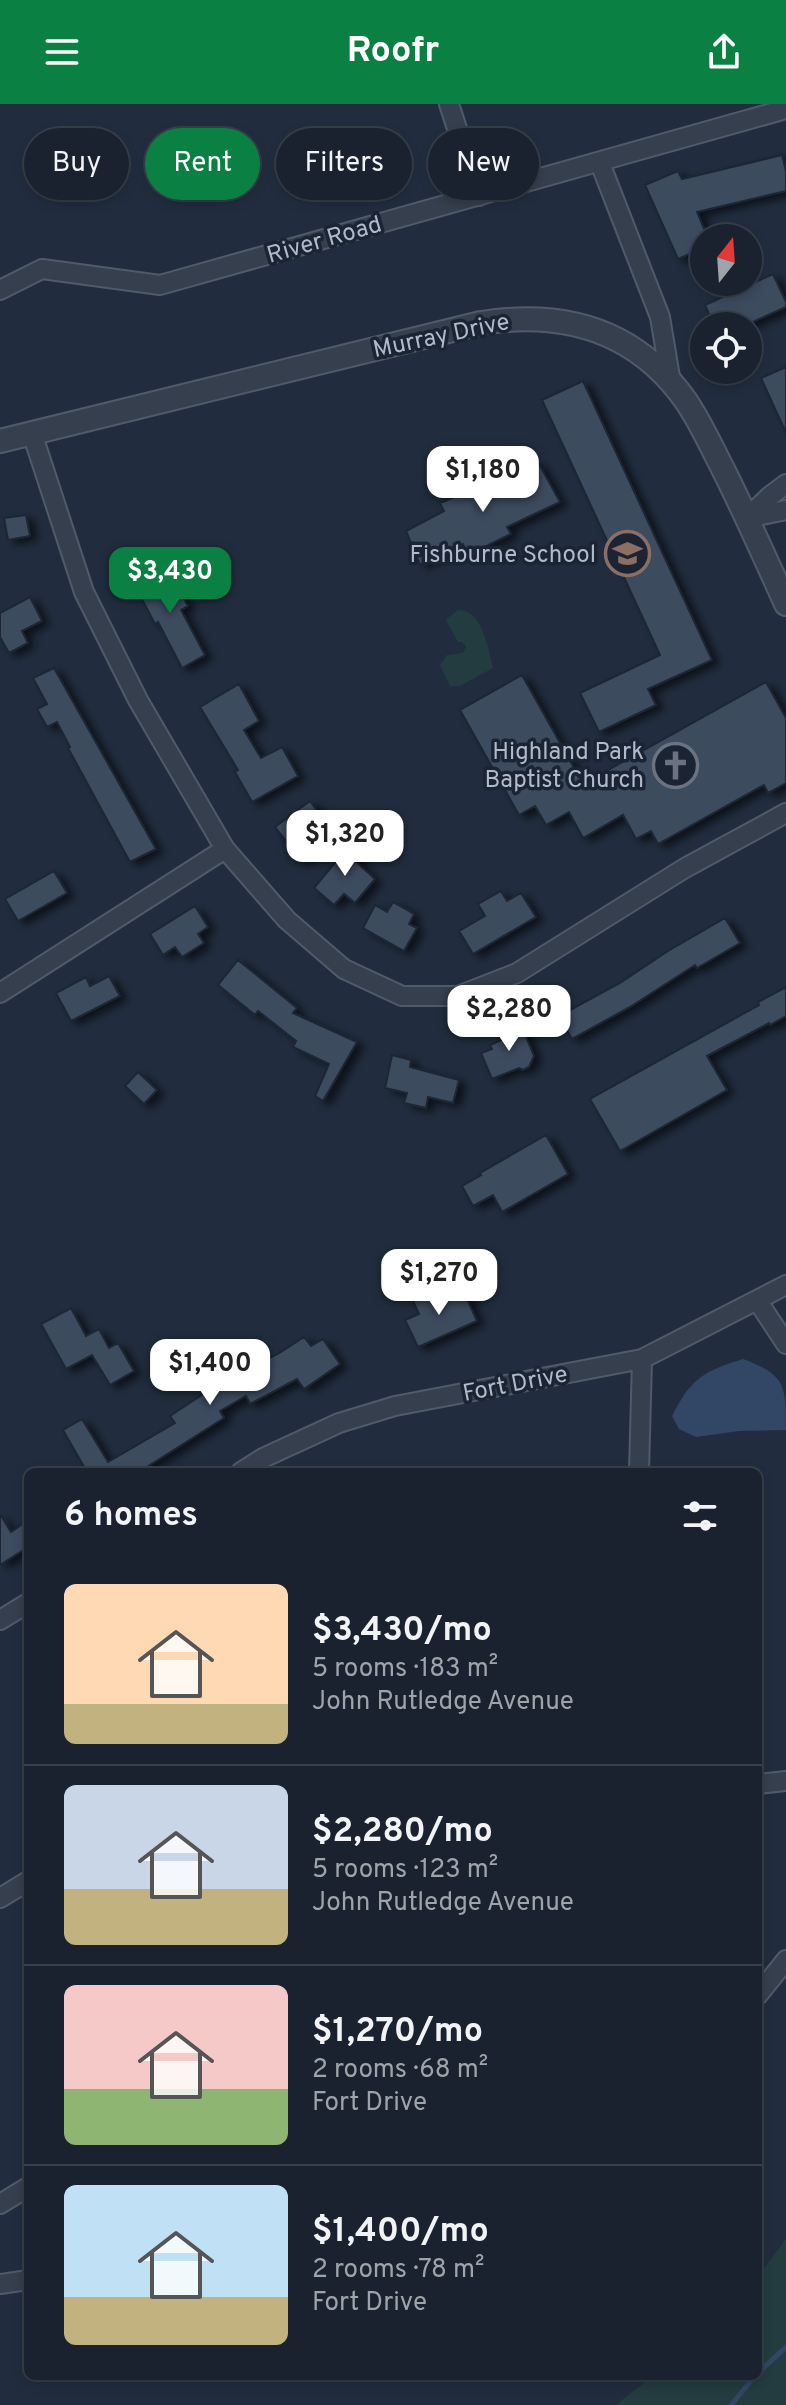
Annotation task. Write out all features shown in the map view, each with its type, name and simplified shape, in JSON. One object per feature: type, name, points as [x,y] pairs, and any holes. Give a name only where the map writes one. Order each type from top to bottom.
[{"type":"street","points":[[449,104],[457,128]]},
{"type":"street","name":"River Road","points":[[539,180],[786,109]]},
{"type":"street","points":[[600,163],[660,317],[671,383]]},
{"type":"street","name":"River Road","points":[[0,290],[42,269],[160,285],[465,200]]},
{"type":"street","name":"Murray Drive","points":[[0,441],[456,328],[507,319],[556,320],[596,330],[620,341],[646,357],[671,383],[696,417],[786,604]]},
{"type":"street","points":[[32,433],[84,592],[138,700],[225,849],[287,920],[344,969],[402,996],[458,996],[517,973],[685,868],[786,813]]},
{"type":"street","points":[[747,518],[786,484]]},
{"type":"street","points":[[747,518],[786,510]]},
{"type":"street","points":[[0,993],[225,849]]},
{"type":"street","name":"Fort Drive","points":[[247,1468],[339,1423],[395,1406],[642,1359],[786,1285]]},
{"type":"street","points":[[757,1300],[786,1344]]},
{"type":"street","points":[[639,1468],[642,1359]]},
{"type":"street","points":[[0,1620],[24,1605]]},
{"type":"street","points":[[762,1784],[786,1781]]},
{"type":"street","points":[[0,1898],[24,1883]]},
{"type":"street","points":[[762,1990],[786,1960]]},
{"type":"street","points":[[0,2204],[24,2189]]},
{"type":"street","points":[[0,2284],[24,2281]]},
{"type":"green space","points":[[458,610],[466,611],[479,623],[493,668],[460,686],[450,686],[440,665],[447,655],[463,653],[466,647],[458,642],[446,620]]},
{"type":"green space","points":[[786,2239],[786,2405],[616,2405],[647,2380],[762,2380],[762,2271]]},
{"type":"water","points":[[743,1359],[768,1371],[781,1384],[786,1430],[739,1431],[696,1437],[679,1429],[672,1416],[693,1384],[708,1372]]},
{"type":"building","points":[[782,155],[786,191],[697,212],[702,224],[690,224],[690,254],[678,259],[645,185],[678,171],[682,179]]},
{"type":"building","points":[[773,274],[786,307],[762,318],[762,312],[708,312],[705,305],[725,296],[762,296],[762,279]]},
{"type":"building","points":[[786,367],[786,433],[762,380]]},
{"type":"building","points":[[583,381],[712,660],[648,689],[656,705],[599,732],[580,693],[660,655],[542,400]]},
{"type":"building","points":[[538,462],[560,502],[507,527],[511,534],[468,555],[463,544],[420,565],[406,531],[444,511],[440,503]]},
{"type":"building","points":[[26,515],[30,536],[8,540],[4,518]]},
{"type":"building","points":[[167,567],[188,606],[181,610],[205,655],[182,668],[134,584]]},
{"type":"building","points":[[30,597],[42,621],[22,631],[28,643],[9,653],[0,637],[0,613]]},
{"type":"building","points":[[54,668],[156,849],[130,862],[57,722],[47,727],[37,709],[47,704],[33,678]]},
{"type":"building","name":"Highland Park Baptist Church","points":[[522,675],[583,784],[766,682],[786,718],[786,783],[768,793],[764,785],[658,844],[651,831],[636,839],[623,815],[583,838],[569,812],[546,825],[535,806],[519,815],[460,710]]},
{"type":"building","points":[[239,684],[259,721],[244,730],[261,758],[282,747],[298,776],[252,802],[235,772],[238,770],[200,707]]},
{"type":"building","points":[[310,801],[327,824],[314,834],[322,844],[301,860],[275,827]]},
{"type":"building","points":[[352,842],[363,851],[355,861],[375,879],[355,903],[344,894],[334,905],[314,888]]},
{"type":"building","points":[[54,871],[67,893],[18,921],[5,899]]},
{"type":"building","points":[[501,891],[507,901],[521,893],[536,917],[473,954],[459,931],[485,916],[478,904]]},
{"type":"building","points":[[393,902],[414,914],[409,924],[417,928],[404,951],[363,928],[375,905],[387,912]]},
{"type":"building","points":[[195,906],[208,927],[198,934],[204,943],[182,957],[175,947],[163,955],[150,934]]},
{"type":"building","points":[[725,918],[740,943],[697,968],[695,965],[630,1007],[572,1039],[559,1016],[620,983]]},
{"type":"building","points":[[238,960],[297,1008],[293,1013],[357,1042],[323,1101],[315,1096],[329,1064],[293,1047],[296,1041],[258,1011],[255,1015],[218,985]]},
{"type":"building","points":[[109,976],[120,996],[71,1021],[56,993],[86,977],[90,986]]},
{"type":"building","points":[[786,987],[786,1016],[707,1056],[727,1090],[620,1151],[590,1099]]},
{"type":"building","points":[[521,1024],[534,1056],[529,1067],[492,1079],[481,1053],[506,1038],[503,1031]]},
{"type":"building","points":[[392,1055],[411,1060],[410,1067],[459,1080],[453,1103],[428,1097],[426,1108],[404,1103],[407,1093],[385,1088]]},
{"type":"building","points":[[138,1072],[157,1090],[144,1104],[125,1086]]},
{"type":"building","points":[[546,1135],[568,1174],[502,1212],[493,1195],[473,1206],[462,1186]]},
{"type":"building","points":[[437,1290],[442,1302],[464,1292],[477,1321],[418,1347],[405,1320],[419,1314],[413,1301]]},
{"type":"building","points":[[71,1308],[86,1336],[99,1329],[109,1348],[118,1343],[134,1371],[110,1385],[92,1355],[66,1369],[41,1324]]},
{"type":"building","points":[[304,1337],[311,1346],[323,1339],[340,1364],[304,1389],[297,1379],[250,1404],[246,1396],[220,1411],[224,1418],[145,1468],[85,1468],[63,1430],[82,1419],[108,1462],[175,1423],[170,1416],[232,1375],[233,1378]]},
{"type":"building","points":[[0,1514],[11,1532],[24,1523],[24,1550],[0,1565]]},
{"type":"waterway","points":[[762,2369],[786,2347]]},
{"type":"waterway","points":[[731,2405],[752,2380]]},
{"type":"place","name":"Fishburne School","points":[[627,554]]},
{"type":"place","name":"Highland Park Baptist Church","points":[[675,765]]}]
